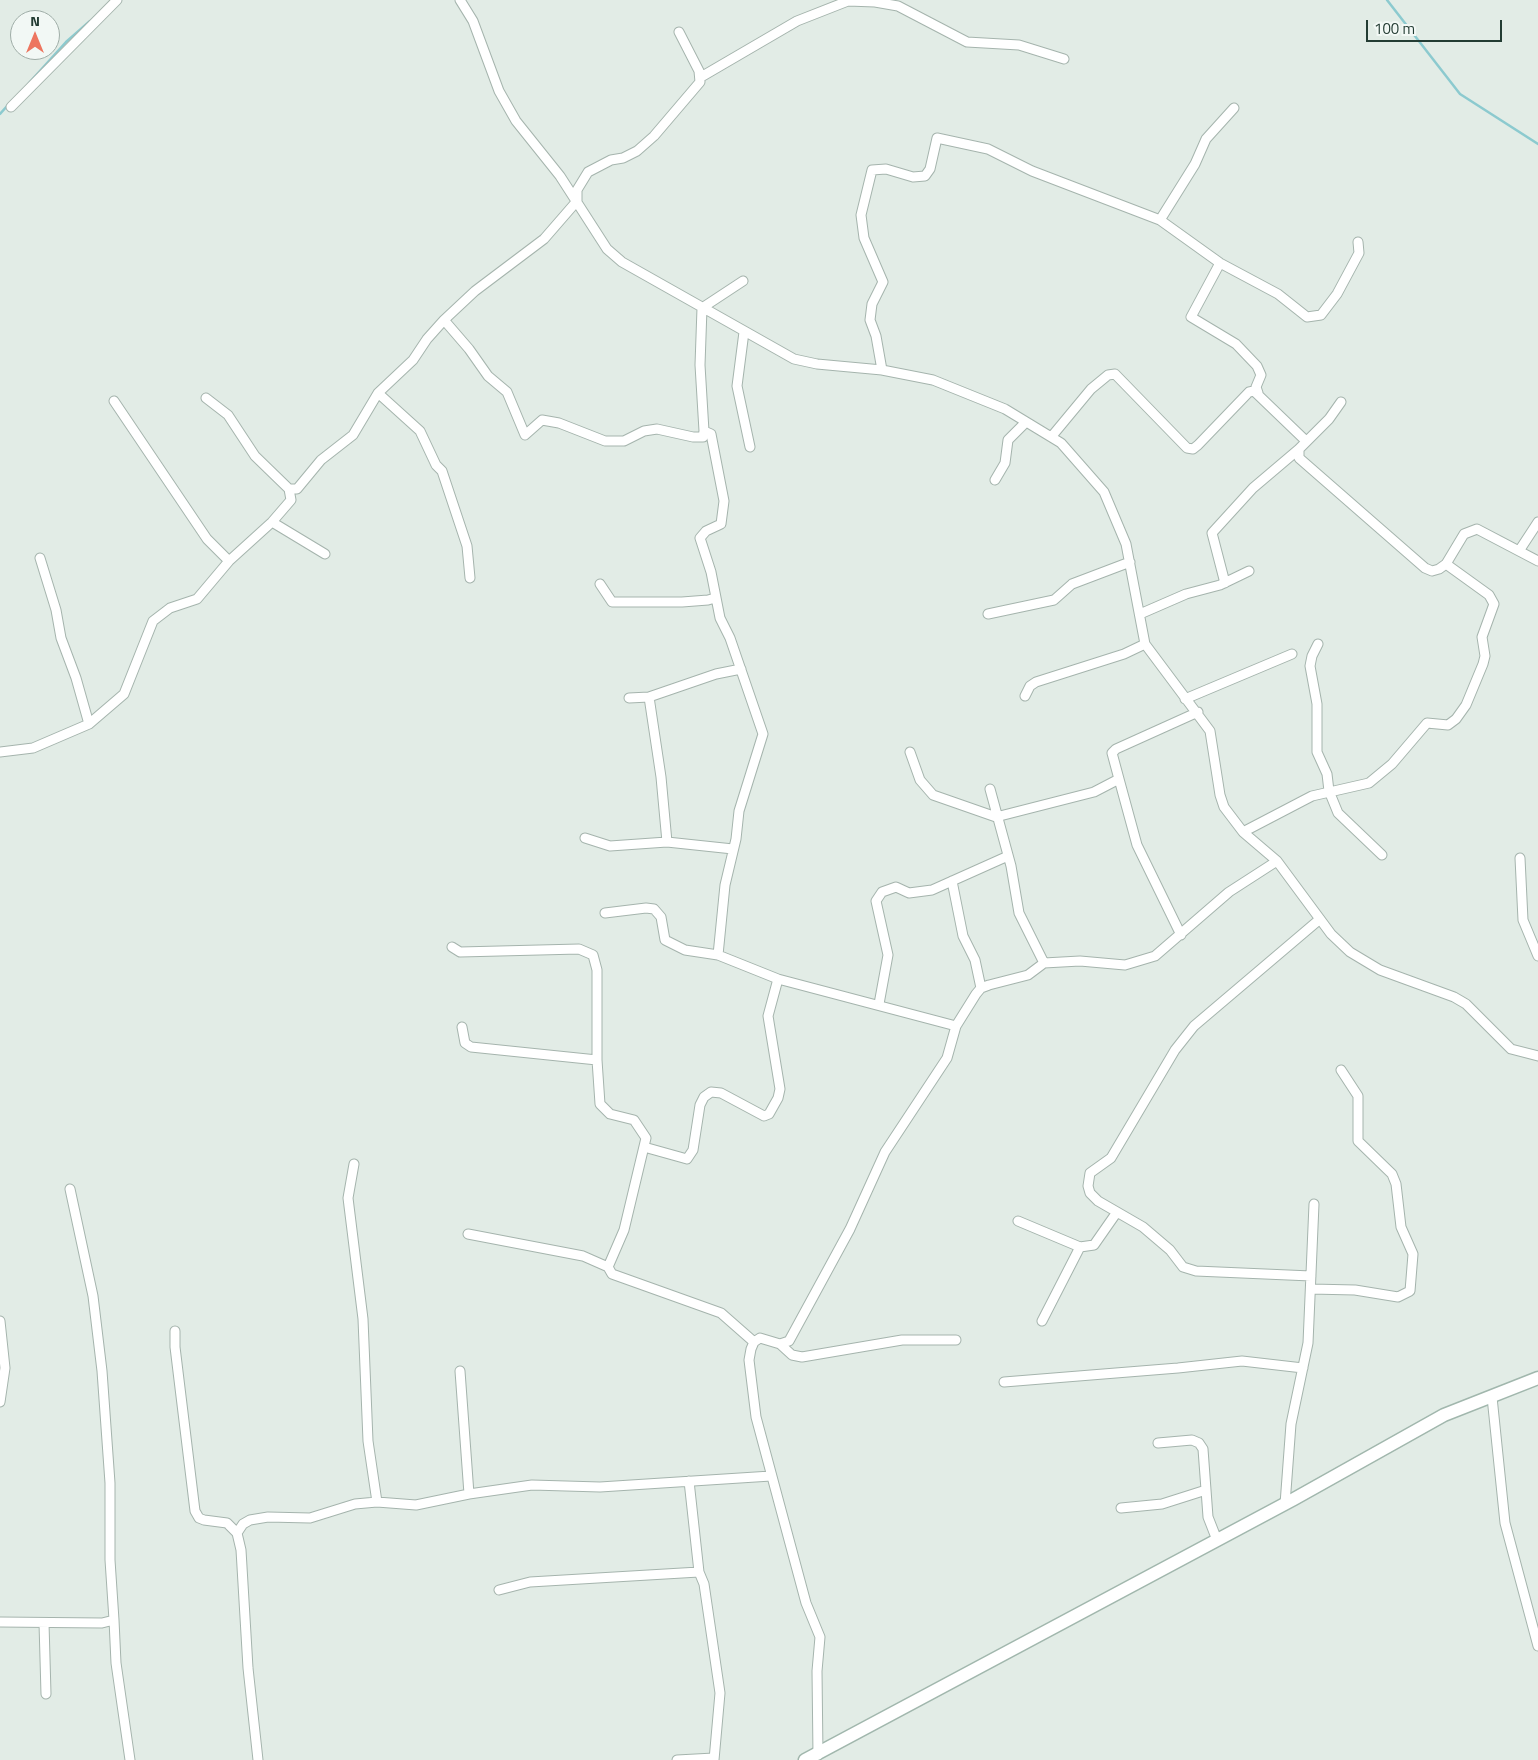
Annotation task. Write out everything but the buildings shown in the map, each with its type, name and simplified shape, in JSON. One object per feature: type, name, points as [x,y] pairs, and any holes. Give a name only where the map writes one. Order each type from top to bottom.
[{"type":"main road","points":[[805,1760],[1285,1504],[1444,1415],[1538,1378]]},
{"type":"street","points":[[11,107],[117,0]]},
{"type":"street","points":[[460,0],[473,21],[499,91],[507,106],[577,201],[608,249],[622,262],[744,332],[794,358],[818,364],[882,370],[932,380],[1005,409],[1052,436],[1083,465],[1104,492],[1124,538],[1145,644],[1185,699],[1198,712],[1210,731],[1214,768],[1224,807],[1243,832],[1277,861],[1331,934],[1365,962],[1380,970],[1454,997],[1466,1004],[1512,1049],[1538,1056]]},
{"type":"street","points":[[701,77],[797,21],[848,1],[875,2],[898,6],[968,42],[1019,46],[1064,59]]},
{"type":"street","points":[[289,489],[297,490],[321,460],[353,435],[378,393],[413,360],[426,339],[444,320],[475,291],[544,239],[577,201],[577,190],[588,172],[611,160],[623,158],[638,150],[654,136],[700,82],[701,77],[679,32]]},
{"type":"street","points":[[1160,220],[1195,164],[1206,139],[1234,108]]},
{"type":"street","points":[[882,370],[876,336],[870,320],[872,304],[883,282],[864,238],[862,215],[872,170],[886,169],[914,177],[925,176],[930,169],[937,138],[988,149],[1032,171],[1160,220],[1220,263],[1278,294],[1307,317],[1321,315],[1347,277],[1359,254],[1358,242]]},
{"type":"street","points":[[1220,263],[1192,317],[1236,344],[1257,366],[1261,375],[1256,387],[1258,393],[1306,441]]},
{"type":"street","points":[[702,308],[743,281]]},
{"type":"street","points":[[444,320],[470,349],[488,376],[506,392],[525,435],[542,420],[559,423],[605,441],[624,441],[644,431],[657,430],[693,437],[703,437],[700,365],[702,308]]},
{"type":"street","points":[[744,332],[737,386],[750,447]]},
{"type":"street","points":[[1052,436],[1080,401],[1108,375],[1115,374],[1122,378],[1187,448],[1192,449],[1211,433],[1249,392],[1258,393]]},
{"type":"street","points":[[378,393],[420,430],[436,465],[442,471],[467,546],[470,578]]},
{"type":"street","points":[[0,752],[33,748],[89,724],[124,694],[153,620],[170,608],[197,599],[229,561],[272,522],[291,500],[289,489],[255,456],[228,415],[206,398]]},
{"type":"street","points":[[114,401],[207,539],[229,561]]},
{"type":"street","points":[[1225,583],[1212,533],[1253,488],[1299,449],[1329,419],[1341,402]]},
{"type":"street","points":[[995,480],[1005,463],[1008,440],[1026,422]]},
{"type":"street","points":[[704,431],[710,434],[724,501],[721,524],[706,531],[700,538],[711,572],[720,618],[730,638],[763,734],[740,811],[725,885],[718,955]]},
{"type":"street","points":[[1299,449],[1298,455],[1304,463],[1343,494],[1426,568],[1435,571],[1446,564],[1464,534],[1472,529],[1483,531],[1538,560]]},
{"type":"street","points":[[272,522],[325,554]]},
{"type":"street","points":[[1519,551],[1538,522]]},
{"type":"street","points":[[40,558],[56,610],[61,638],[76,678],[89,724]]},
{"type":"street","points":[[988,614],[1054,600],[1072,584],[1130,562]]},
{"type":"street","points":[[1243,832],[1312,796],[1359,786],[1378,777],[1407,749],[1424,726],[1430,723],[1451,725],[1466,705],[1483,664],[1485,656],[1482,637],[1494,604],[1489,595],[1446,564]]},
{"type":"street","points":[[1140,614],[1186,594],[1225,583],[1249,571]]},
{"type":"street","points":[[600,584],[612,602],[682,602],[715,598]]},
{"type":"street","points":[[1025,696],[1030,686],[1036,682],[1124,654],[1145,644]]},
{"type":"street","points":[[1318,644],[1310,666],[1317,709],[1316,745],[1327,774],[1330,791],[1338,813],[1382,855]]},
{"type":"street","points":[[1185,699],[1292,654]]},
{"type":"street","points":[[629,698],[649,697],[716,674],[740,669]]},
{"type":"street","points":[[649,697],[661,777],[667,842]]},
{"type":"street","points":[[1181,935],[1137,845],[1118,779],[1113,751],[1198,712]]},
{"type":"street","points":[[910,752],[920,780],[934,795],[996,817],[1094,792],[1118,779]]},
{"type":"street","points":[[990,790],[1008,856],[1019,912],[1044,963]]},
{"type":"street","points":[[584,838],[610,846],[667,842],[733,849]]},
{"type":"street","points":[[879,1004],[888,955],[876,900],[882,892],[896,887],[909,892],[932,890],[1008,856]]},
{"type":"street","points":[[1520,858],[1523,920],[1538,956]]},
{"type":"street","points":[[980,988],[1028,975],[1044,963],[1080,961],[1125,966],[1156,956],[1229,892],[1277,861]]},
{"type":"street","points":[[780,1344],[789,1341],[850,1229],[884,1152],[947,1058],[956,1026],[980,988],[975,960],[963,936],[952,880]]},
{"type":"street","points":[[605,913],[646,908],[654,909],[662,917],[665,940],[685,950],[718,955],[778,978],[956,1026]]},
{"type":"street","points":[[1312,1276],[1189,1269],[1183,1267],[1170,1250],[1144,1227],[1117,1212],[1090,1193],[1088,1186],[1090,1173],[1111,1158],[1175,1050],[1194,1026],[1320,918]]},
{"type":"street","points":[[452,946],[460,952],[579,949],[593,955],[597,970],[597,1060],[600,1104],[610,1114],[634,1120],[646,1138],[624,1230],[608,1267]]},
{"type":"street","points":[[644,1147],[687,1159],[693,1150],[700,1105],[704,1097],[711,1092],[721,1093],[764,1116],[769,1114],[778,1098],[780,1089],[768,1016],[778,978]]},
{"type":"street","points":[[462,1027],[465,1043],[471,1047],[597,1060]]},
{"type":"street","points":[[1311,1289],[1355,1290],[1398,1297],[1410,1291],[1413,1254],[1401,1227],[1396,1184],[1392,1174],[1358,1141],[1358,1096],[1341,1070]]},
{"type":"street","points":[[354,1164],[348,1198],[363,1319],[368,1441],[377,1502]]},
{"type":"street","points":[[70,1189],[93,1296],[102,1371],[110,1483],[110,1560],[116,1663],[130,1760]]},
{"type":"street","points":[[1285,1504],[1291,1424],[1308,1343],[1314,1204]]},
{"type":"street","points":[[1018,1221],[1080,1247],[1094,1245],[1117,1212]]},
{"type":"street","points":[[468,1234],[583,1256],[608,1267],[612,1274],[721,1313],[754,1342]]},
{"type":"street","points":[[1042,1321],[1080,1247]]},
{"type":"street","points":[[0,1321],[5,1368],[0,1402]]},
{"type":"street","points":[[175,1331],[175,1347],[195,1511],[199,1518],[227,1523],[237,1532],[240,1550],[248,1668],[258,1760]]},
{"type":"street","points":[[818,1754],[817,1671],[820,1637],[806,1603],[756,1417],[749,1360],[754,1342],[760,1338],[767,1338],[780,1344],[792,1355],[802,1357],[902,1340],[956,1340]]},
{"type":"street","points":[[1004,1382],[1169,1369],[1242,1361],[1303,1368]]},
{"type":"street","points":[[460,1370],[468,1494]]},
{"type":"street","points":[[1492,1397],[1504,1523],[1538,1646]]},
{"type":"street","points":[[1158,1442],[1192,1440],[1199,1443],[1203,1449],[1208,1517],[1217,1540]]},
{"type":"street","points":[[237,1532],[243,1524],[250,1520],[268,1517],[310,1518],[355,1504],[377,1502],[416,1505],[468,1494],[532,1485],[600,1487],[771,1476]]},
{"type":"street","points":[[677,1760],[714,1759],[720,1693],[704,1584],[699,1572],[689,1480]]},
{"type":"street","points":[[1121,1508],[1162,1504],[1206,1490]]},
{"type":"street","points":[[499,1590],[530,1582],[699,1572]]},
{"type":"street","points":[[0,1622],[102,1623],[114,1620]]},
{"type":"street","points":[[44,1623],[46,1694]]},
{"type":"waterway","points":[[1387,0],[1460,94],[1538,144]]},
{"type":"waterway","points":[[29,83],[66,42],[90,21]]},
{"type":"waterway","points":[[0,114],[8,105]]}]
